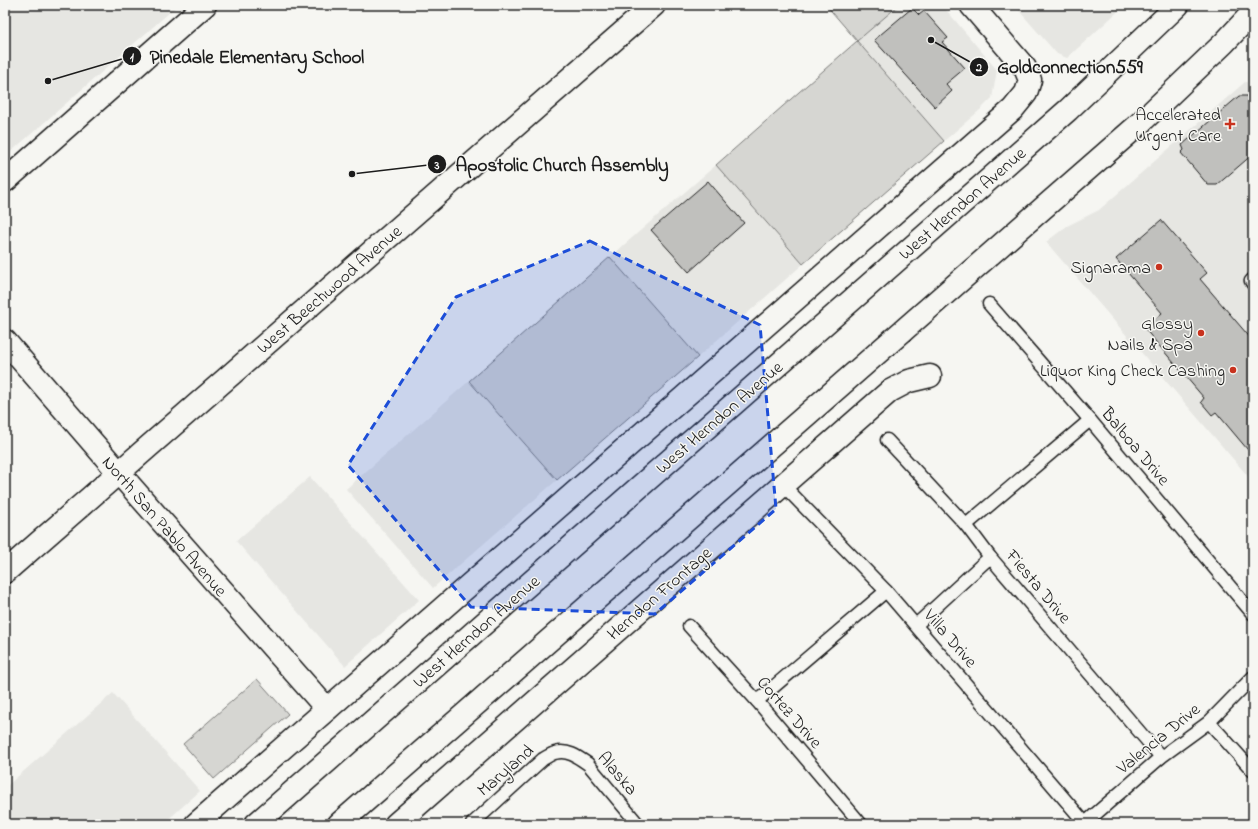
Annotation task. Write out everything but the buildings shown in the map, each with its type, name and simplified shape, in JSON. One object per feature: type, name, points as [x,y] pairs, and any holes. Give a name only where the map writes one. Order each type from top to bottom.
[{"type":"street","points":[[5,181],[205,5]]},
{"type":"street","name":"West Beechwood Avenue","points":[[5,572],[654,5]]},
{"type":"street","name":"West Herndon Avenue","points":[[196,824],[1013,109],[1026,93],[1030,80],[1025,68],[971,5]]},
{"type":"street","name":"West Herndon Avenue","points":[[256,824],[1068,110],[1178,5]]},
{"type":"street","points":[[339,824],[1137,126],[1224,43],[1249,13]]},
{"type":"street","name":"North San Pablo Avenue","points":[[5,341],[327,709]]},
{"type":"street","name":"Herndon Frontage","points":[[396,824],[782,484],[890,391],[909,381],[930,376]]},
{"type":"lane","points":[[1253,279],[1251,281],[1253,284]]},
{"type":"lane","name":"Balboa Drive","points":[[989,304],[1090,420],[1253,614]]},
{"type":"lane","points":[[966,525],[1090,420]]},
{"type":"lane","name":"Fiesta Drive","points":[[887,440],[966,525],[990,557],[1161,757]]},
{"type":"lane","name":"Villa Drive","points":[[782,484],[916,625],[1084,823]]},
{"type":"lane","points":[[916,625],[990,557]]},
{"type":"lane","points":[[757,701],[886,592]]},
{"type":"lane","name":"Cortez Drive","points":[[689,626],[757,701],[861,824]]},
{"type":"lane","name":"Valencia Drive","points":[[1084,823],[1161,757],[1208,722],[1253,677]]},
{"type":"lane","points":[[1208,722],[1253,771]]},
{"type":"lane","name":"Maryland","points":[[472,824],[543,759],[555,753],[567,752]]},
{"type":"lane","name":"Alaska","points":[[567,752],[578,756],[588,764],[638,824]]},
{"type":"highlighted area","points":[[590,241],[760,325],[776,509],[655,614],[471,607],[348,465],[456,297]]},
{"type":"shaded area","points":[[5,5],[178,5],[5,157]]},
{"type":"shaded area","points":[[826,5],[899,5],[857,41]]},
{"type":"shaded area","points":[[899,5],[942,5],[997,70],[992,98],[944,141],[857,41]]},
{"type":"shaded area","points":[[1014,5],[1125,5],[1067,58],[1057,54]]},
{"type":"shaded area","points":[[857,41],[944,141],[803,264],[716,165]]},
{"type":"shaded area","points":[[1253,81],[1253,482],[1046,242],[1067,226],[1099,210],[1245,82]]},
{"type":"shaded area","points":[[716,165],[803,264],[698,357],[610,257]]},
{"type":"shaded area","points":[[610,257],[698,357],[557,480],[469,381]]},
{"type":"shaded area","points":[[469,381],[557,480],[433,588],[346,489]]},
{"type":"shaded area","points":[[310,477],[419,600],[345,666],[236,541]]},
{"type":"shaded area","points":[[257,679],[288,714],[214,779],[183,744]]},
{"type":"shaded area","points":[[113,693],[200,791],[163,824],[5,824],[5,782],[8,785]]},
{"type":"place","name":"Goldconnection559","points":[[931,40]]},
{"type":"place","name":"Pinedale Elementary School","points":[[48,81]]},
{"type":"place","name":"Accelerated Urgent Care","points":[[1230,124]]},
{"type":"place","name":"Apostolic Church Assembly","points":[[352,174]]},
{"type":"place","name":"Signarama","points":[[1159,267]]},
{"type":"place","name":"Glossy Nails & Spa","points":[[1201,333]]},
{"type":"place","name":"Liquor King Check Cashing","points":[[1233,370]]}]
